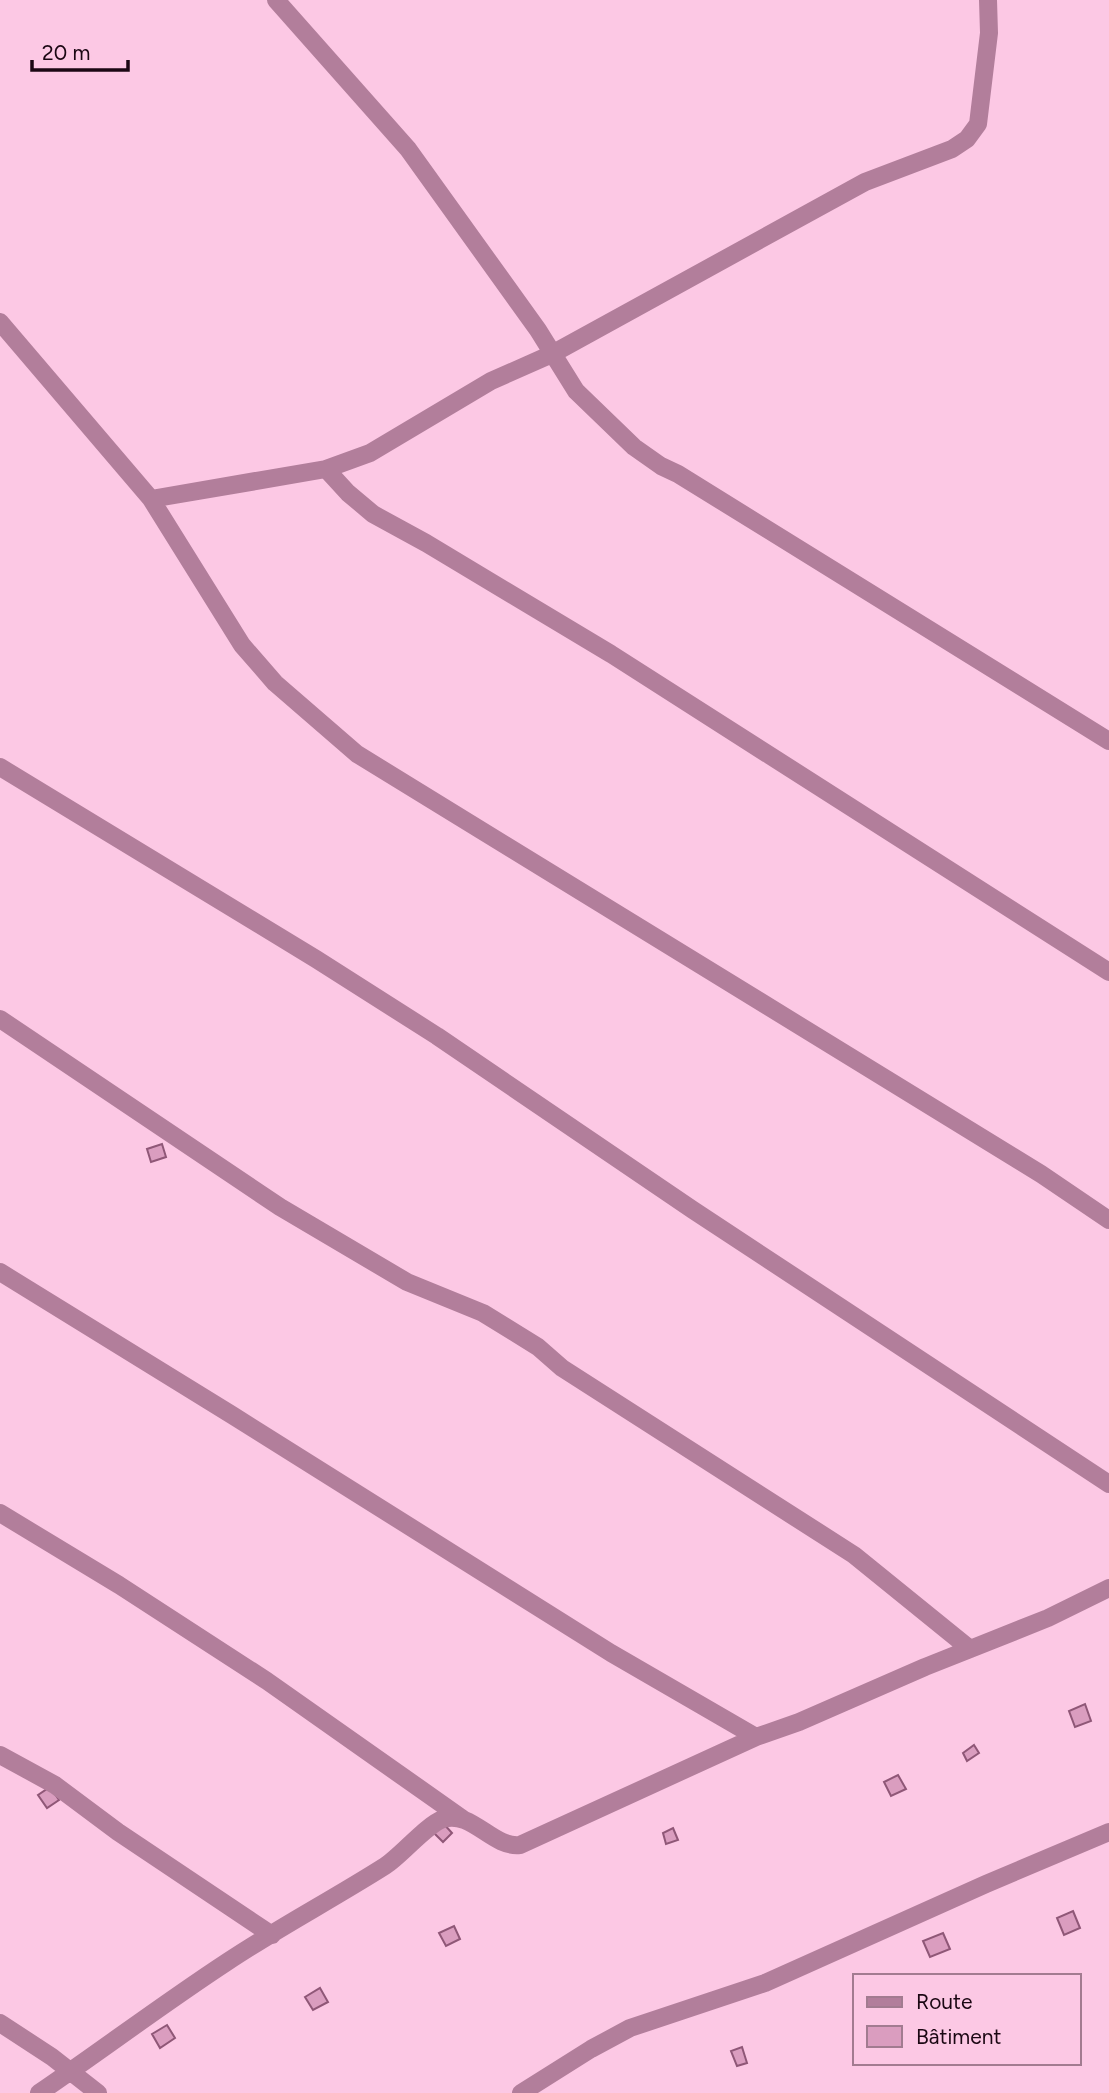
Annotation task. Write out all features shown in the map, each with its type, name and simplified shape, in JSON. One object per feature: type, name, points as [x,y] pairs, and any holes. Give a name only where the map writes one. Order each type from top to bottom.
[{"type":"street","points":[[276,0],[408,149],[538,330],[576,391],[634,447],[661,467],[678,474],[1109,741]]},
{"type":"street","points":[[151,499],[326,469],[370,453],[491,382],[552,354],[866,181],[952,149],[967,139],[978,124],[989,33],[988,0]]},
{"type":"street","points":[[0,322],[151,499],[242,645],[275,683],[357,754],[1030,1166],[1109,1220]]},
{"type":"street","points":[[326,469],[348,493],[373,514],[611,654],[1109,972]]},
{"type":"street","points":[[0,766],[293,944],[437,1036],[693,1210],[1109,1483]]},
{"type":"street","points":[[0,1019],[280,1207],[407,1282],[484,1313],[538,1347],[562,1368],[854,1555],[970,1649]]},
{"type":"street","points":[[0,1272],[611,1653],[755,1737]]},
{"type":"street","points":[[0,1513],[119,1585],[267,1682],[463,1819],[512,1846],[755,1737],[799,1722],[1048,1618],[1109,1588]]},
{"type":"street","points":[[0,1755],[55,1785],[118,1832],[272,1935]]},
{"type":"street","points":[[39,2093],[227,1962],[388,1864],[437,1822],[452,1817],[463,1819]]},
{"type":"street","points":[[522,2093],[591,2049],[630,2028],[765,1983],[1109,1832]]},
{"type":"street","points":[[0,2023],[98,2093]]},
{"type":"building","points":[[162,1144],[166,1157],[151,1162],[147,1149]]},
{"type":"building","points":[[1085,1704],[1091,1721],[1075,1727],[1069,1711]]},
{"type":"building","points":[[974,1745],[979,1753],[967,1761],[963,1753]]},
{"type":"building","points":[[898,1775],[906,1789],[891,1796],[884,1782]]},
{"type":"building","points":[[50,1787],[59,1800],[47,1808],[38,1795]]},
{"type":"building","points":[[442,1822],[452,1833],[443,1842],[432,1831]]},
{"type":"building","points":[[673,1828],[678,1840],[666,1844],[663,1833]]},
{"type":"building","points":[[1073,1911],[1080,1928],[1064,1935],[1057,1918]]},
{"type":"building","points":[[454,1926],[460,1939],[446,1946],[439,1933]]},
{"type":"building","points":[[943,1933],[950,1949],[930,1957],[923,1941]]},
{"type":"building","points":[[320,1988],[328,2002],[313,2010],[305,1997]]},
{"type":"building","points":[[167,2025],[175,2038],[160,2048],[152,2034]]},
{"type":"building","points":[[742,2047],[747,2063],[737,2066],[731,2051]]}]
